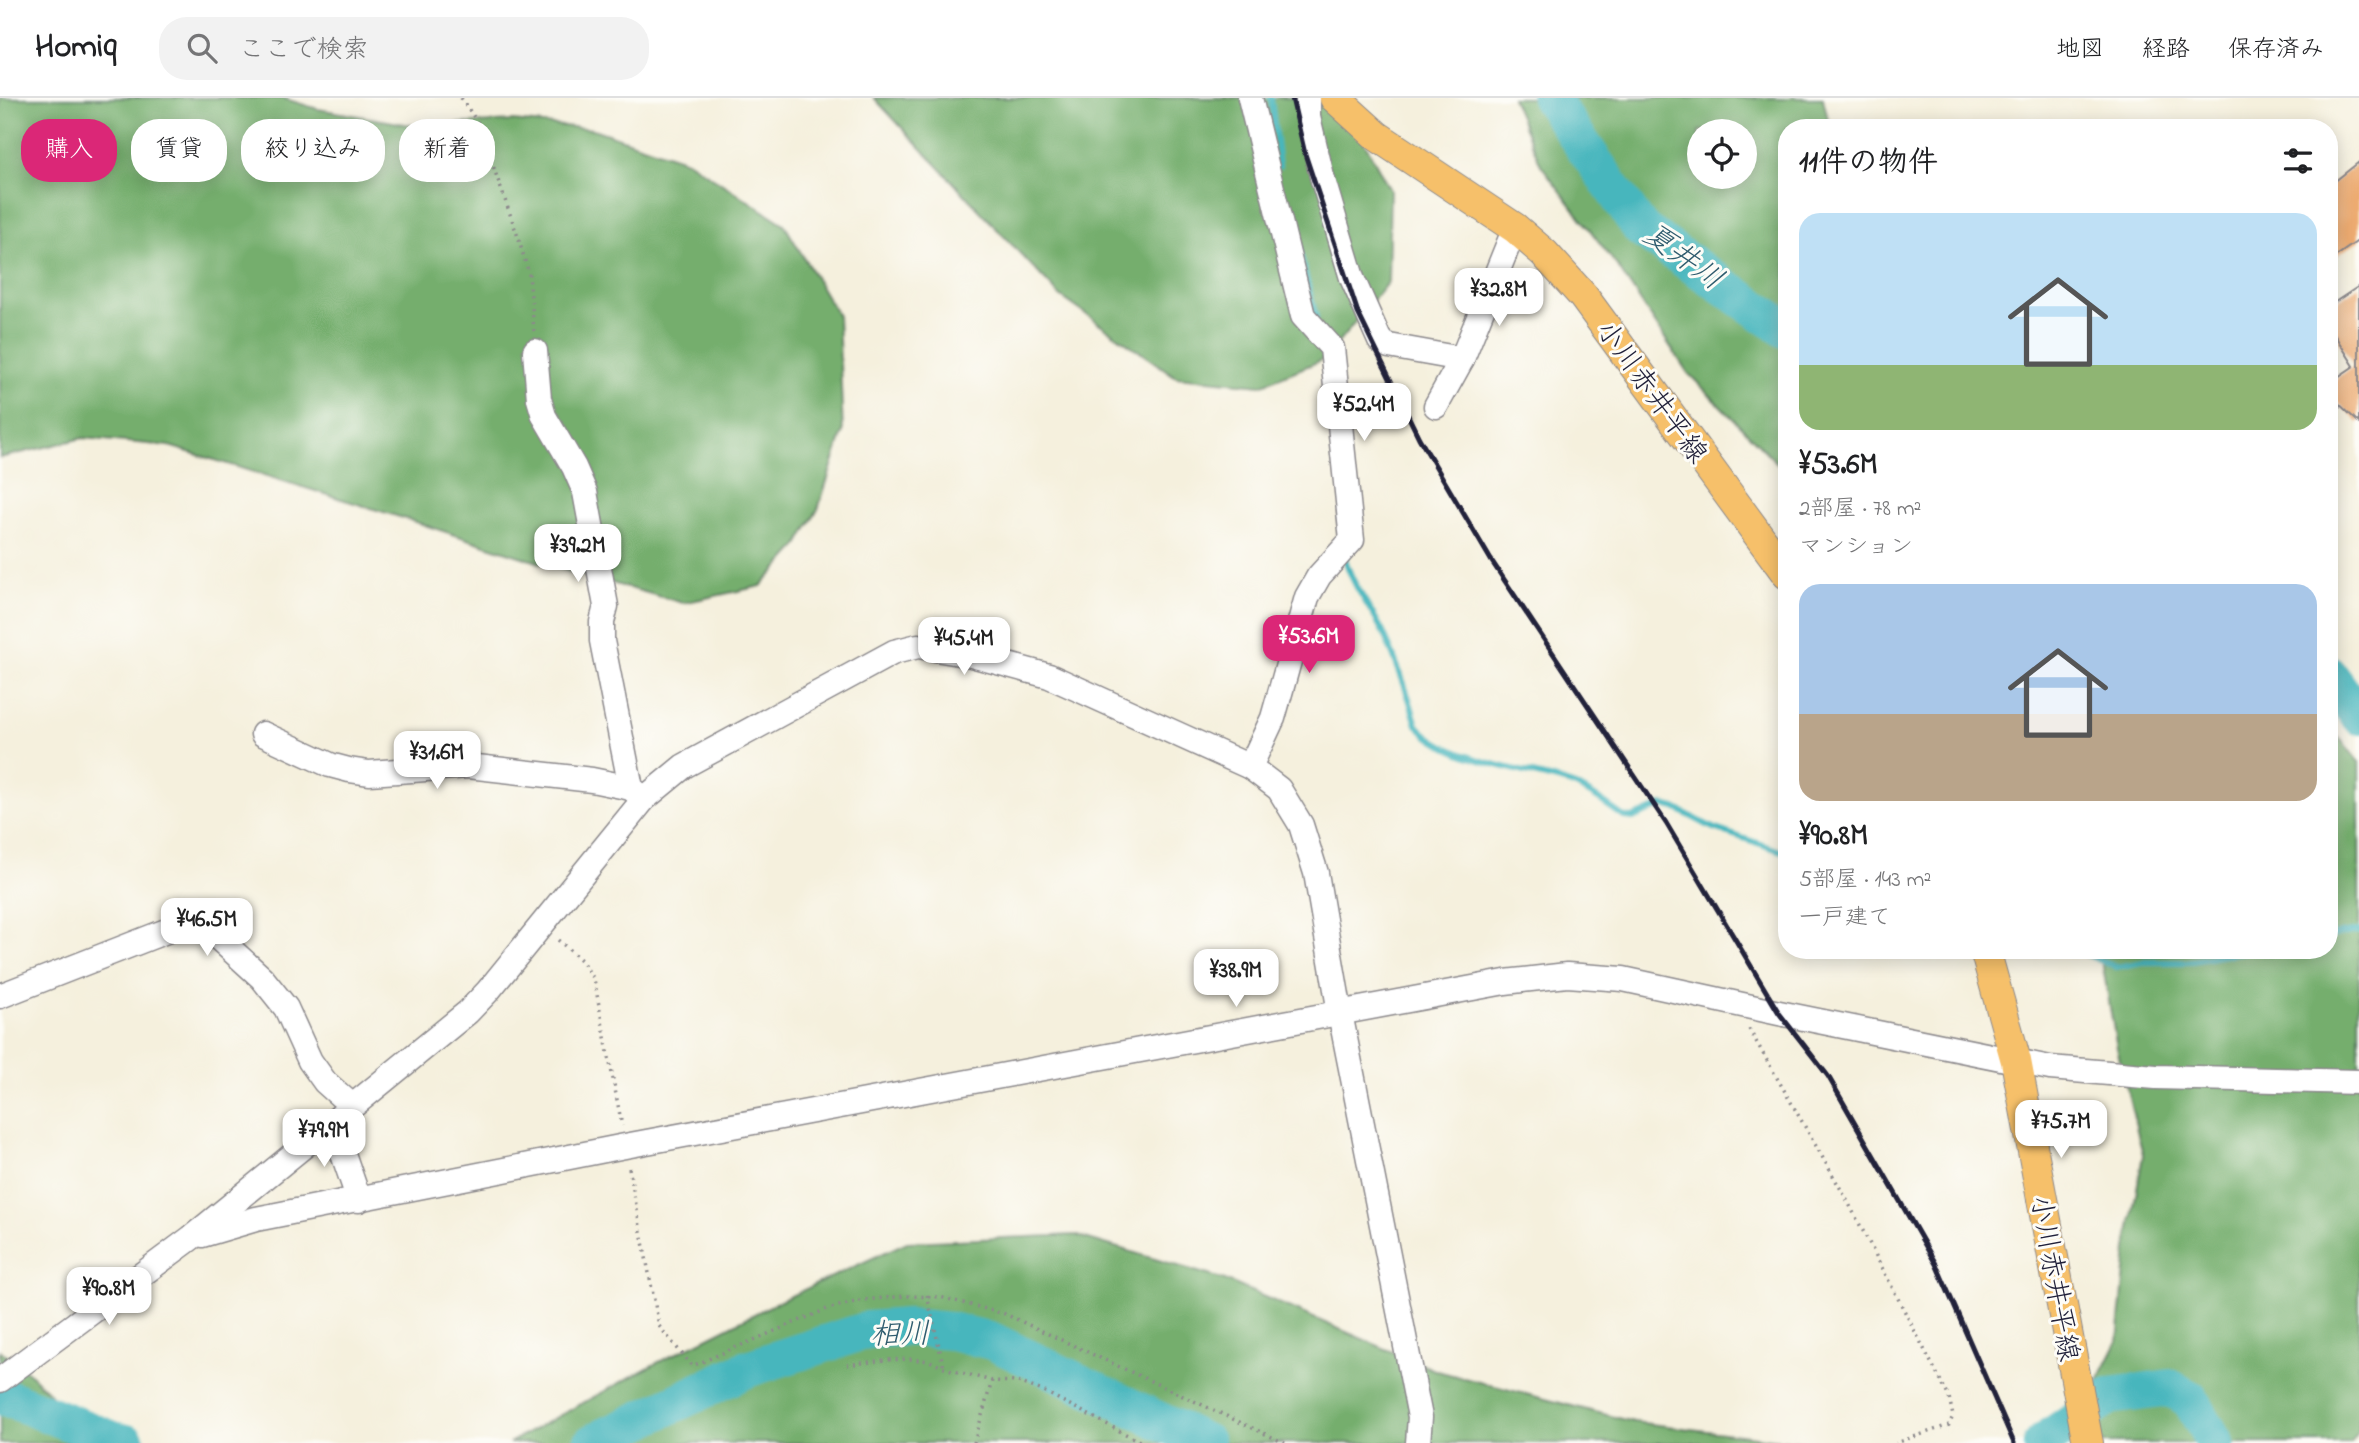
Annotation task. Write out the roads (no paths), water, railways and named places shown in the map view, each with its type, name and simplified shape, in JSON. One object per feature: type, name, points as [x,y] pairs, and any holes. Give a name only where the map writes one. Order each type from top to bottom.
[{"type":"main road","name":"小川赤井平線","points":[[1335,98],[1377,136],[1515,228],[1544,253],[1583,296],[1778,562]]},
{"type":"main road","name":"小川赤井平線","points":[[1987,959],[2015,1061],[2088,1443]]},
{"type":"street","points":[[1250,98],[1303,316],[1332,348],[1352,540],[1319,576],[1307,597],[1273,718],[1250,767]]},
{"type":"street","points":[[1308,98],[1308,117],[1322,177],[1352,278],[1380,341],[1388,346],[1462,359]]},
{"type":"street","points":[[1436,406],[1462,359],[1515,228]]},
{"type":"street","points":[[535,351],[539,399],[544,416],[574,467],[584,492],[606,606],[602,622],[602,642],[638,794]]},
{"type":"street","points":[[2,1376],[191,1238],[468,1012],[488,991],[638,794],[715,747],[894,652],[918,646],[971,655],[1049,676],[1250,767],[1279,789],[1301,825],[1317,873],[1340,1013],[1420,1417],[1418,1443]]},
{"type":"street","points":[[263,734],[330,765],[349,770],[369,772],[468,766],[592,780],[638,794]]},
{"type":"street","points":[[0,996],[174,928],[195,927],[216,936],[262,978],[296,1025],[310,1061],[325,1082],[352,1106]]},
{"type":"street","points":[[191,1238],[256,1219],[639,1143],[1505,982],[1567,975],[1623,979],[2050,1068],[2156,1077],[2359,1082]]},
{"type":"street","points":[[332,1122],[359,1200]]},
{"type":"waterway","points":[[1271,98],[1279,166]]},
{"type":"waterway","name":"夏井川","points":[[1550,98],[1641,229],[1778,324]]},
{"type":"waterway","points":[[1297,241],[1316,318]]},
{"type":"waterway","points":[[1345,558],[1357,587],[1388,643],[1417,725],[1431,738],[1449,748],[1490,763],[1573,785],[1593,795],[1624,817],[1633,818],[1663,805],[1675,808],[1713,828],[1778,850]]},
{"type":"waterway","name":"夏井川","points":[[2338,687],[2359,716]]},
{"type":"waterway","points":[[2338,934],[2359,931]]},
{"type":"waterway","points":[[2097,959],[2116,967],[2143,962],[2187,962],[2204,959]]},
{"type":"waterway","name":"相川","points":[[592,1443],[747,1369],[868,1330],[907,1327],[950,1331],[992,1341],[1206,1443]]},
{"type":"waterway","name":"相川","points":[[2042,1443],[2109,1396],[2170,1388],[2190,1399],[2215,1443]]},
{"type":"waterway","name":"相川","points":[[0,1395],[113,1440],[127,1443]]},
{"type":"railway","points":[[1292,98],[1305,154],[1358,313],[1419,438],[1491,560],[1666,823],[1779,1013],[1828,1076],[1936,1264],[2014,1443]]}]
